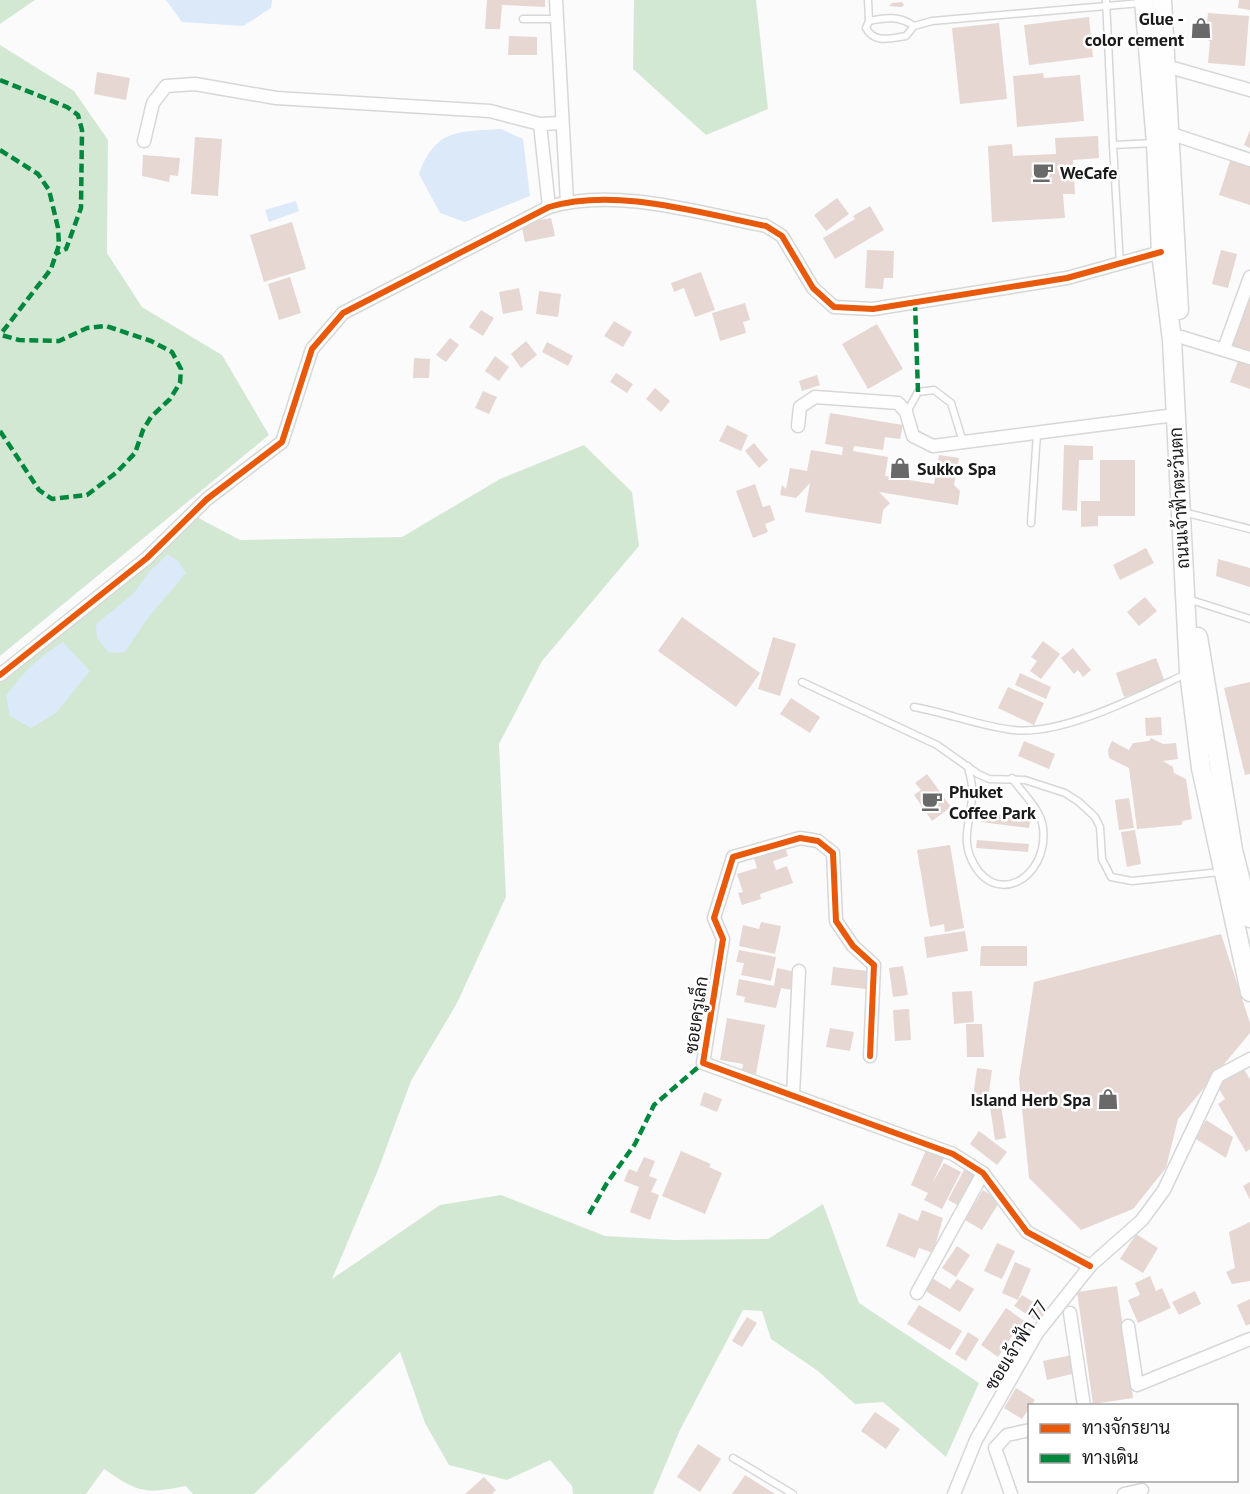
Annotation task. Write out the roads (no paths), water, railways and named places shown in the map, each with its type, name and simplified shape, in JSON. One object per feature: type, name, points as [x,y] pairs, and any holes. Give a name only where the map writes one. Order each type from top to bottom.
[{"type":"main road","name":"ถนนเจ้าฟ้าตะวันตก","points":[[1150,1],[1165,139],[1181,337],[1190,600],[1189,672],[1201,768],[1222,872],[1245,946],[1250,992]]},
{"type":"main road","name":"ถนนเจ้าฟ้าตะวันตก","points":[[1165,139],[1161,252],[1172,340],[1174,415],[1186,512]]},
{"type":"main road","name":"ถนนเจ้าฟ้าตะวันตก","points":[[1190,600],[1233,850],[1250,918]]},
{"type":"street","points":[[556,0],[567,202]]},
{"type":"street","points":[[1157,63],[1250,90]]},
{"type":"street","points":[[144,141],[153,103],[166,86],[195,84],[276,98],[490,111],[540,124],[562,123]]},
{"type":"street","points":[[540,124],[549,207]]},
{"type":"street","points":[[1165,139],[1250,160]]},
{"type":"street","points":[[0,675],[147,558],[207,500],[282,442],[312,349],[343,313],[549,207],[567,202],[645,202],[766,226],[782,236],[813,288],[834,307],[873,309],[1067,278],[1161,252]]},
{"type":"street","points":[[1224,349],[1250,277]]},
{"type":"street","points":[[1181,337],[1250,358]]},
{"type":"street","points":[[798,426],[800,407],[815,397],[898,403],[906,412],[914,436],[933,446],[1174,415]]},
{"type":"street","name":"ซอยครูเล็ก","points":[[870,1056],[874,964],[853,946],[836,921],[833,853],[819,841],[800,838],[733,857],[714,918],[723,939],[702,1063],[953,1154],[983,1173],[1027,1232],[1090,1266]]},
{"type":"street","points":[[794,1095],[798,971]]},
{"type":"street","name":"ซอยเจ้าฟ้า 77","points":[[954,1494],[976,1440],[1037,1333],[1090,1266],[1142,1220],[1164,1190],[1218,1076],[1250,1059]]},
{"type":"street","points":[[917,1293],[983,1173]]},
{"type":"street","points":[[1070,1313],[1084,1404]]},
{"type":"street","points":[[1128,1326],[1137,1385],[1250,1339]]},
{"type":"street","points":[[1011,1494],[995,1448],[1007,1434],[1028,1431]]},
{"type":"street","points":[[1124,1494],[1142,1488]]},
{"type":"lane","points":[[868,0],[870,21],[866,28],[869,33],[880,39],[906,36],[914,26],[932,21],[1106,3],[1150,1]]},
{"type":"lane","points":[[1106,3],[1120,264]]},
{"type":"lane","points":[[523,18],[556,19]]},
{"type":"lane","points":[[870,21],[883,18],[905,19],[914,26]]},
{"type":"lane","points":[[1113,145],[1165,139]]},
{"type":"lane","points":[[906,412],[918,392],[934,390],[951,403],[963,442]]},
{"type":"lane","points":[[1031,524],[1037,432]]},
{"type":"lane","points":[[1186,512],[1250,530]]},
{"type":"lane","points":[[1190,600],[1250,619]]},
{"type":"lane","points":[[914,707],[1015,730],[1050,728],[1109,710],[1189,672]]},
{"type":"lane","points":[[802,682],[937,745],[989,779],[1025,780],[1065,793],[1095,817],[1100,827],[1102,859],[1111,877],[1132,881],[1222,872]]},
{"type":"lane","points":[[967,765],[972,789],[968,825],[969,854],[974,865],[985,876],[1001,885],[1013,885],[1029,874],[1042,850],[1043,828],[1039,815],[1012,778]]},
{"type":"lane","points":[[733,1458],[793,1494]]},
{"type":"water","points":[[166,0],[272,0],[271,8],[243,26],[182,22]]},
{"type":"water","points":[[501,129],[523,139],[530,196],[465,222],[440,213],[419,174],[433,148],[450,135]]},
{"type":"water","points":[[296,201],[299,211],[269,222],[265,210]]},
{"type":"water","points":[[168,554],[178,561],[186,573],[147,619],[125,652],[109,653],[97,638],[96,624],[133,594],[149,572]]},
{"type":"water","points":[[63,642],[90,671],[56,713],[31,728],[10,716],[6,696],[32,666]]},
{"type":"place","name":"Glue - color cement","points":[[1201,28]]},
{"type":"place","name":"WeCafe","points":[[1043,172]]},
{"type":"place","name":"Sukko Spa","points":[[900,468]]},
{"type":"place","name":"Phuket Coffee Park","points":[[932,801]]},
{"type":"place","name":"Island Herb Spa","points":[[1108,1099]]}]
